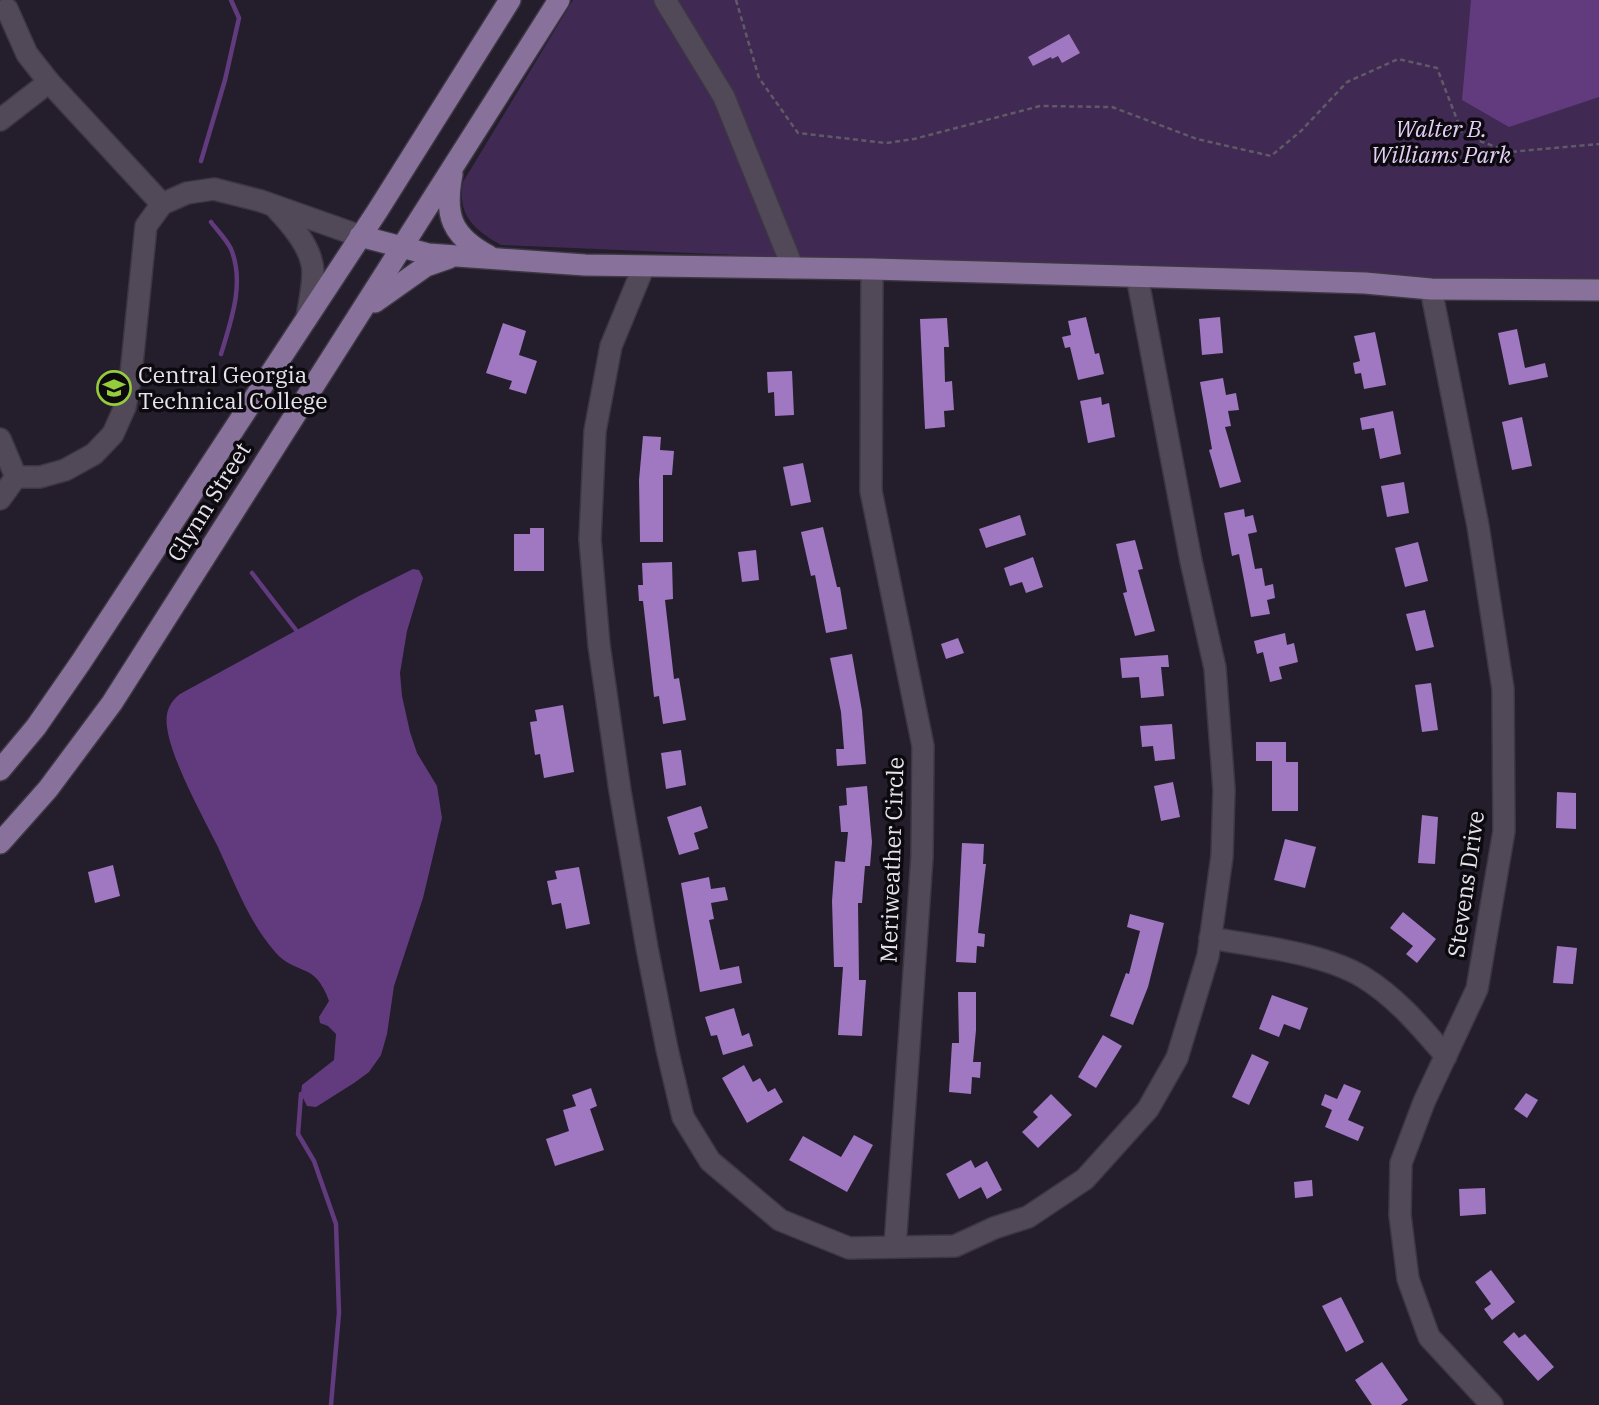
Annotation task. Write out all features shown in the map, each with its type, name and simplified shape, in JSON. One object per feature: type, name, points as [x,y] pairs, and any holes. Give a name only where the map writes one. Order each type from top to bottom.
[{"type":"main road","name":"Glynn Street","points":[[0,770],[36,727],[81,662],[307,318],[510,0]]},
{"type":"main road","name":"Glynn Street","points":[[0,843],[48,789],[112,703],[559,0]]},
{"type":"main road","points":[[454,164],[448,193],[453,225],[461,238],[474,249],[494,259]]},
{"type":"main road","points":[[360,236],[428,254],[585,265],[1137,276],[1365,283],[1432,289],[1599,290]]},
{"type":"main road","points":[[355,320],[405,279],[426,266],[455,256]]},
{"type":"street","points":[[665,0],[724,97],[793,268]]},
{"type":"street","points":[[7,9],[27,54],[49,82],[162,204]]},
{"type":"street","points":[[0,120],[49,82]]},
{"type":"street","points":[[16,478],[40,477],[65,470],[94,454],[113,434],[125,407],[131,374],[146,226],[162,204],[187,192],[214,189],[272,205],[360,236]]},
{"type":"street","points":[[272,205],[291,225],[309,257],[313,272],[307,318]]},
{"type":"street","points":[[644,266],[611,346],[595,431],[590,539],[599,645],[622,804],[649,961],[683,1117],[710,1161],[780,1220],[849,1248],[955,1246],[994,1228],[1028,1217],[1084,1179],[1148,1109],[1177,1058],[1208,956],[1222,856],[1224,790],[1215,668],[1191,561],[1137,276]]},
{"type":"street","name":"Meriweather Circle","points":[[873,269],[871,491],[923,746],[922,857],[895,1247]]},
{"type":"street","name":"Stevens Drive","points":[[1432,289],[1478,526],[1503,689],[1504,831],[1477,989],[1424,1102],[1401,1163],[1400,1214],[1408,1279],[1429,1337],[1492,1405]]},
{"type":"street","points":[[0,439],[16,478]]},
{"type":"street","points":[[0,499],[16,478]]},
{"type":"street","points":[[1210,938],[1318,959],[1362,976],[1419,1024],[1446,1056]]},
{"type":"path","points":[[736,0],[759,78],[798,133],[886,143],[914,139],[1040,106],[1112,107],[1198,139],[1272,156],[1301,131],[1347,82],[1398,59],[1437,68],[1463,135],[1510,152],[1599,144]]},
{"type":"green space","name":"Walter B. Williams Park","points":[[573,0],[1599,0],[1599,285],[1537,289],[501,245],[476,227],[465,212],[463,182]]},
{"type":"shaded area","points":[[1471,0],[1599,0],[1599,97],[1509,127],[1462,100]]},
{"type":"shaded area","points":[[413,569],[419,570],[423,578],[407,631],[400,673],[402,696],[417,753],[437,786],[442,818],[423,898],[394,986],[381,1055],[369,1072],[354,1083],[316,1107],[307,1106],[301,1094],[302,1085],[334,1060],[336,1034],[320,1023],[319,1017],[329,1001],[324,988],[312,974],[291,965],[276,953],[250,915],[174,755],[167,713],[180,694]]},
{"type":"building","points":[[1069,34],[1080,53],[1062,63],[1058,56],[1033,66],[1028,57]]},
{"type":"building","points":[[1086,317],[1095,354],[1099,353],[1104,374],[1078,380],[1070,347],[1065,348],[1062,337],[1071,335],[1068,321]]},
{"type":"building","points":[[1220,317],[1223,353],[1202,355],[1199,319]]},
{"type":"building","points":[[947,318],[949,347],[944,347],[945,382],[952,381],[954,410],[944,411],[945,427],[925,429],[920,319]]},
{"type":"building","points":[[503,323],[526,331],[519,355],[537,361],[526,394],[509,389],[512,381],[486,373]]},
{"type":"building","points":[[1517,329],[1525,368],[1545,363],[1548,377],[1509,385],[1498,333]]},
{"type":"building","points":[[1375,332],[1386,385],[1364,389],[1361,373],[1355,374],[1353,363],[1360,361],[1354,336]]},
{"type":"building","points":[[792,371],[794,415],[775,416],[774,392],[768,393],[767,372]]},
{"type":"building","points":[[1223,378],[1226,395],[1236,393],[1239,410],[1228,411],[1231,426],[1225,427],[1241,482],[1220,488],[1209,450],[1212,449],[1200,382]]},
{"type":"building","points":[[1101,397],[1102,405],[1109,403],[1115,437],[1088,443],[1080,401]]},
{"type":"building","points":[[1393,411],[1401,454],[1380,459],[1374,428],[1362,430],[1360,418]]},
{"type":"building","points":[[1522,417],[1532,466],[1512,470],[1502,422]]},
{"type":"building","points":[[643,436],[661,437],[660,450],[674,451],[672,475],[663,475],[663,542],[640,542],[639,480]]},
{"type":"building","points":[[803,463],[811,502],[791,506],[783,467]]},
{"type":"building","points":[[1404,482],[1409,513],[1387,517],[1381,486]]},
{"type":"building","points":[[1244,509],[1245,517],[1253,515],[1257,532],[1248,534],[1255,569],[1262,568],[1265,586],[1273,584],[1275,598],[1267,600],[1270,614],[1251,617],[1239,554],[1232,556],[1224,513]]},
{"type":"building","points":[[1020,515],[1026,535],[986,548],[979,529]]},
{"type":"building","points":[[823,527],[837,587],[840,587],[847,629],[826,633],[815,575],[811,576],[801,532]]},
{"type":"building","points":[[530,528],[544,528],[544,571],[514,571],[514,534],[530,534]]},
{"type":"building","points":[[1135,540],[1143,569],[1138,570],[1155,631],[1135,636],[1123,593],[1127,592],[1116,544]]},
{"type":"building","points":[[1418,542],[1428,581],[1405,587],[1395,548]]},
{"type":"building","points":[[756,550],[759,580],[742,582],[738,552]]},
{"type":"building","points":[[1033,557],[1043,587],[1026,593],[1022,582],[1010,586],[1004,568]]},
{"type":"building","points":[[672,562],[673,599],[665,600],[674,679],[679,678],[686,720],[663,724],[659,696],[654,697],[643,601],[639,601],[638,585],[643,585],[642,563]]},
{"type":"building","points":[[1425,610],[1434,647],[1416,651],[1406,614]]},
{"type":"building","points":[[1285,633],[1287,645],[1294,643],[1298,662],[1279,667],[1282,679],[1270,682],[1263,652],[1257,654],[1254,641]]},
{"type":"building","points":[[958,638],[964,653],[946,659],[941,644]]},
{"type":"building","points":[[852,654],[862,711],[866,764],[837,766],[836,749],[844,749],[841,712],[830,658]]},
{"type":"building","points":[[1168,655],[1169,667],[1161,667],[1164,696],[1141,698],[1139,677],[1122,678],[1120,658]]},
{"type":"building","points":[[1431,683],[1438,730],[1422,732],[1415,685]]},
{"type":"building","points":[[563,705],[574,772],[544,778],[540,754],[535,755],[530,722],[537,721],[535,710]]},
{"type":"building","points":[[1172,724],[1175,759],[1155,761],[1153,746],[1142,747],[1140,726]]},
{"type":"building","points":[[1256,742],[1286,742],[1286,762],[1298,762],[1298,811],[1272,811],[1272,761],[1256,761]]},
{"type":"building","points":[[681,750],[686,785],[666,789],[661,753]]},
{"type":"building","points":[[1173,782],[1180,817],[1161,821],[1154,786]]},
{"type":"building","points":[[867,786],[872,842],[870,866],[865,866],[862,903],[858,903],[859,980],[866,980],[862,1036],[838,1035],[843,967],[834,967],[832,901],[835,861],[845,862],[848,832],[841,832],[839,806],[847,805],[846,788]]},
{"type":"building","points":[[1557,792],[1576,793],[1576,829],[1556,828]]},
{"type":"building","points":[[701,806],[708,828],[694,833],[699,849],[679,855],[667,817]]},
{"type":"building","points":[[1422,815],[1438,817],[1435,864],[1418,863]]},
{"type":"building","points":[[1285,839],[1316,847],[1305,888],[1274,880]]},
{"type":"building","points":[[962,843],[984,844],[983,864],[986,864],[978,933],[985,934],[984,947],[977,946],[976,963],[956,962]]},
{"type":"building","points":[[113,865],[120,896],[95,903],[88,872]]},
{"type":"building","points":[[579,867],[590,924],[566,929],[561,903],[552,905],[547,881],[557,879],[555,871]]},
{"type":"building","points":[[709,877],[711,889],[725,887],[728,900],[711,903],[714,919],[709,920],[720,970],[739,966],[742,983],[700,992],[681,883]]},
{"type":"building","points":[[1403,912],[1436,939],[1417,963],[1406,954],[1413,946],[1390,928]]},
{"type":"building","points":[[1130,914],[1164,923],[1148,987],[1133,1025],[1110,1016],[1126,973],[1129,974],[1140,931],[1127,927]]},
{"type":"building","points":[[1557,946],[1577,948],[1573,984],[1553,983]]},
{"type":"building","points":[[958,992],[976,992],[973,1062],[981,1062],[980,1078],[972,1077],[971,1094],[949,1092],[952,1043],[959,1043]]},
{"type":"building","points":[[1272,995],[1308,1008],[1300,1030],[1284,1024],[1279,1037],[1259,1029]]},
{"type":"building","points":[[734,1008],[742,1036],[749,1033],[753,1046],[723,1055],[717,1035],[711,1036],[705,1017]]},
{"type":"building","points":[[1103,1035],[1122,1046],[1096,1088],[1078,1077]]},
{"type":"building","points":[[1252,1054],[1269,1062],[1249,1105],[1232,1097]]},
{"type":"building","points":[[744,1065],[753,1082],[760,1078],[768,1092],[775,1088],[783,1102],[747,1123],[722,1078]]},
{"type":"building","points":[[1344,1084],[1361,1091],[1348,1120],[1364,1127],[1358,1141],[1325,1127],[1332,1110],[1321,1105],[1325,1094],[1337,1099]]},
{"type":"building","points":[[591,1088],[597,1106],[590,1109],[604,1150],[555,1166],[546,1139],[569,1131],[563,1110],[576,1106],[572,1095]]},
{"type":"building","points":[[1526,1093],[1538,1100],[1527,1118],[1514,1109]]},
{"type":"building","points":[[1051,1094],[1072,1115],[1038,1148],[1022,1132],[1038,1117],[1033,1112]]},
{"type":"building","points":[[854,1135],[873,1145],[847,1192],[789,1160],[803,1136],[841,1157]]},
{"type":"building","points":[[971,1160],[975,1168],[987,1161],[1002,1190],[987,1199],[981,1187],[959,1199],[946,1174]]},
{"type":"building","points":[[1312,1180],[1313,1196],[1295,1198],[1294,1182]]},
{"type":"building","points":[[1485,1188],[1486,1214],[1460,1216],[1459,1189]]},
{"type":"building","points":[[1491,1270],[1515,1302],[1492,1320],[1484,1309],[1491,1304],[1475,1282]]},
{"type":"building","points":[[1341,1297],[1364,1342],[1346,1352],[1322,1306]]},
{"type":"building","points":[[1514,1332],[1519,1338],[1525,1334],[1554,1367],[1538,1381],[1503,1342]]},
{"type":"building","points":[[1382,1362],[1408,1400],[1401,1405],[1372,1405],[1355,1380]]},
{"type":"waterway","points":[[201,161],[225,80],[239,18],[231,0]]},
{"type":"waterway","points":[[211,222],[231,249],[237,275],[235,302],[221,354]]},
{"type":"waterway","points":[[252,573],[296,630]]},
{"type":"waterway","points":[[301,1094],[298,1134],[314,1161],[336,1224],[339,1313],[331,1405]]},
{"type":"place","name":"Central Georgia Technical College","points":[[114,388]]}]
